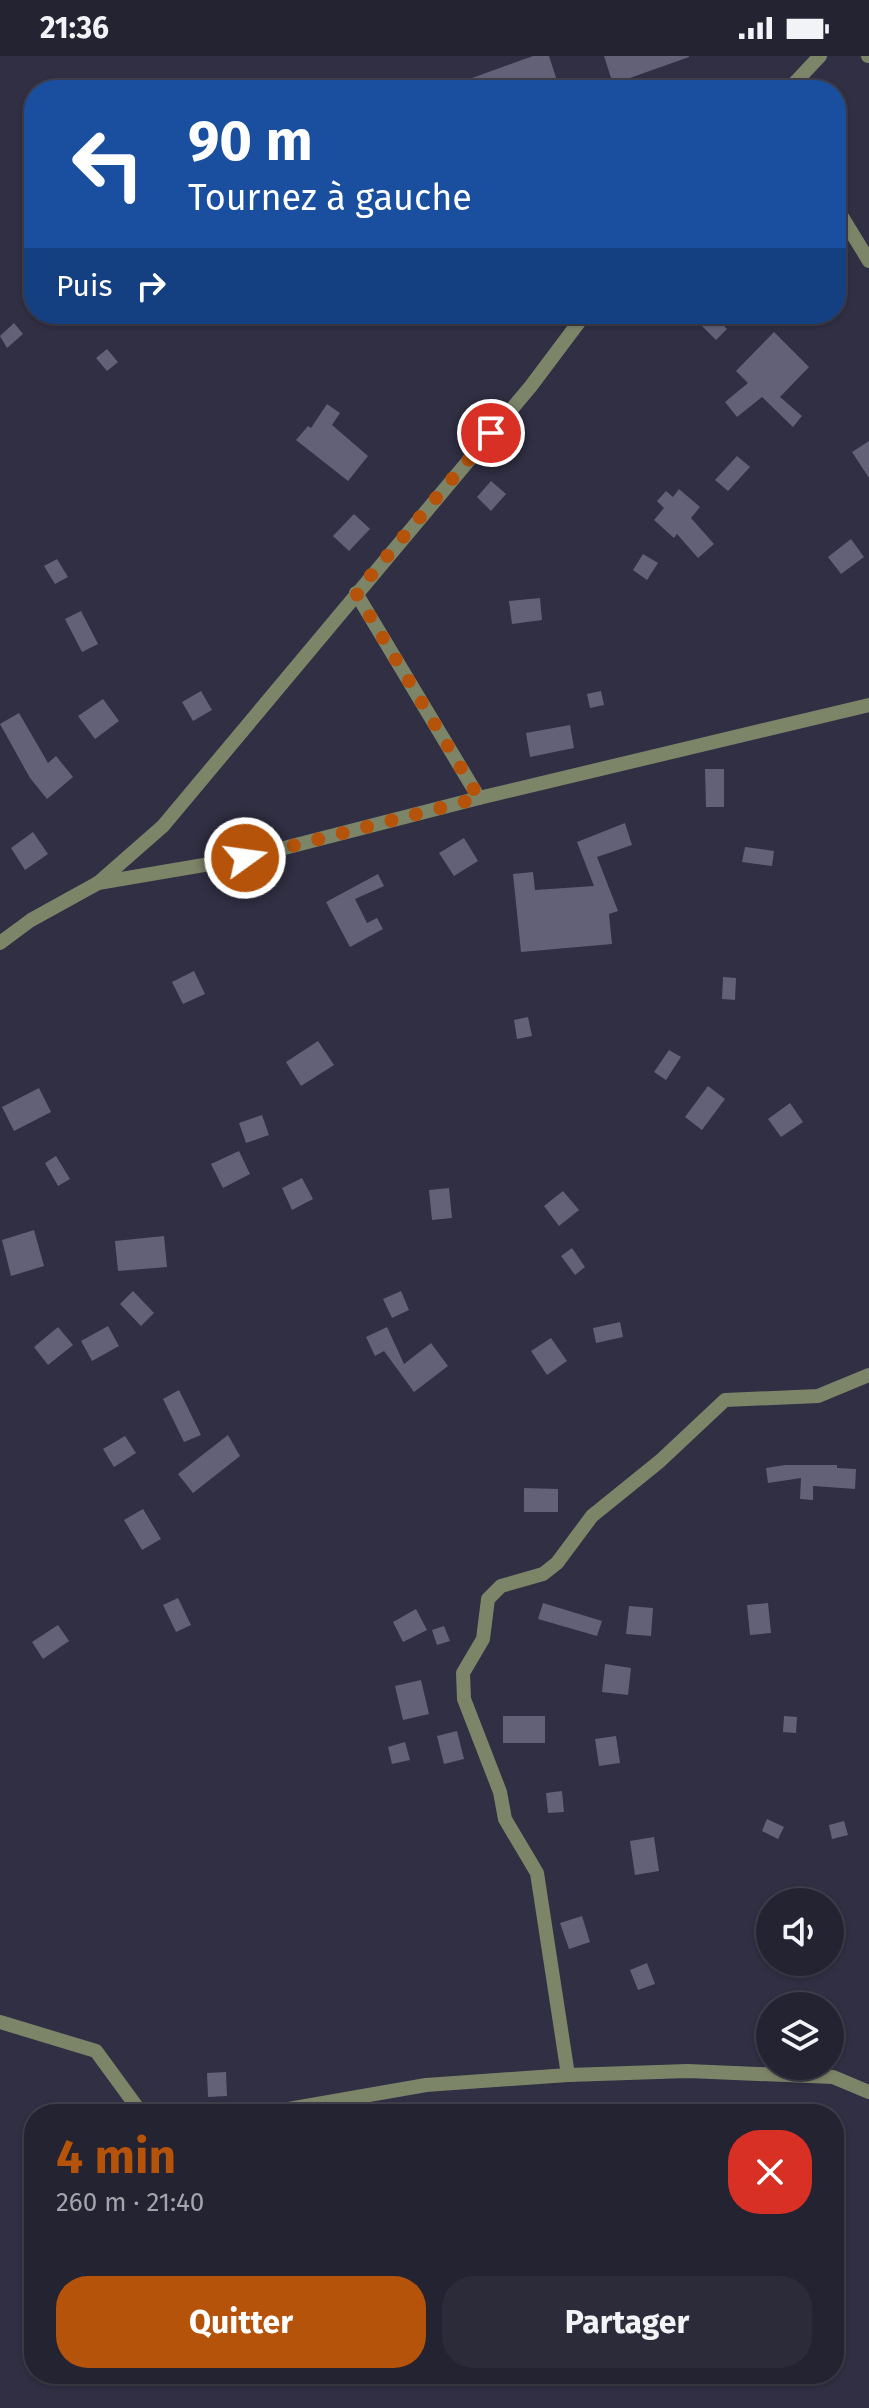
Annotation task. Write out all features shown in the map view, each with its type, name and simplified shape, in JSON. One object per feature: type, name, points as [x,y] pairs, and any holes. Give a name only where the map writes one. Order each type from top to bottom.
[{"type":"street","points":[[797,80],[820,56]]},
{"type":"street","points":[[846,223],[869,261]]},
{"type":"street","points":[[0,943],[31,920],[98,883],[163,826],[531,386],[578,324]]},
{"type":"street","points":[[356,593],[479,798]]},
{"type":"street","points":[[98,883],[245,858],[479,798],[869,705]]},
{"type":"street","points":[[568,2075],[537,1873],[505,1819],[500,1792],[464,1699],[463,1673],[483,1639],[488,1599],[501,1586],[543,1574],[557,1563],[592,1516],[660,1461],[714,1407],[725,1400],[818,1396],[869,1375]]},
{"type":"street","points":[[0,2022],[96,2051],[135,2104]]},
{"type":"street","points":[[317,2104],[426,2085],[568,2075],[688,2071],[833,2077],[869,2092]]},
{"type":"building","points":[[533,56],[549,56],[557,80],[467,80]]},
{"type":"building","points":[[604,56],[689,56],[624,80],[612,80]]},
{"type":"building","points":[[14,323],[23,334],[7,348],[0,336]]},
{"type":"building","points":[[700,324],[722,324],[727,329],[716,340]]},
{"type":"building","points":[[774,332],[809,367],[780,397],[802,416],[793,427],[762,397],[737,417],[725,402],[748,383],[736,371]]},
{"type":"building","points":[[107,349],[118,362],[107,371],[96,358]]},
{"type":"building","points":[[327,404],[340,413],[332,425],[368,456],[348,481],[296,440],[308,426],[311,428]]},
{"type":"building","points":[[869,441],[869,478],[852,452]]},
{"type":"building","points":[[737,456],[750,467],[728,491],[715,480]]},
{"type":"building","points":[[491,481],[506,494],[491,511],[477,497]]},
{"type":"building","points":[[679,489],[700,507],[691,518],[714,544],[698,558],[677,534],[674,538],[654,520],[664,508],[657,501],[666,491],[673,497]]},
{"type":"building","points":[[354,514],[370,529],[349,551],[333,536]]},
{"type":"building","points":[[851,539],[864,557],[841,574],[828,557]]},
{"type":"building","points":[[643,554],[658,563],[647,580],[633,570]]},
{"type":"building","points":[[57,559],[68,577],[55,584],[44,566]]},
{"type":"building","points":[[540,598],[542,620],[512,624],[509,601]]},
{"type":"building","points":[[81,611],[98,644],[82,652],[65,619]]},
{"type":"building","points":[[201,691],[212,710],[193,721],[182,702]]},
{"type":"building","points":[[601,691],[604,705],[590,708],[587,694]]},
{"type":"building","points":[[103,699],[119,721],[95,739],[78,716]]},
{"type":"building","points":[[19,713],[48,763],[56,756],[73,777],[47,799],[30,778],[0,724]]},
{"type":"building","points":[[570,725],[574,748],[530,757],[526,733]]},
{"type":"building","points":[[705,769],[724,769],[724,807],[706,807]]},
{"type":"building","points":[[625,823],[632,845],[597,857],[618,911],[609,914],[612,944],[521,952],[513,874],[533,872],[535,890],[594,886],[577,842]]},
{"type":"building","points":[[33,832],[48,854],[25,870],[11,848]]},
{"type":"building","points":[[464,838],[478,861],[454,876],[439,853]]},
{"type":"building","points":[[745,847],[774,851],[772,866],[742,862]]},
{"type":"building","points":[[378,874],[384,886],[355,899],[367,923],[377,918],[383,929],[350,947],[326,902]]},
{"type":"building","points":[[194,971],[205,994],[183,1004],[172,982]]},
{"type":"building","points":[[723,977],[736,978],[735,1000],[722,999]]},
{"type":"building","points":[[528,1017],[532,1036],[517,1039],[514,1020]]},
{"type":"building","points":[[318,1041],[334,1065],[301,1086],[286,1062]]},
{"type":"building","points":[[669,1050],[681,1057],[666,1080],[654,1072]]},
{"type":"building","points":[[708,1086],[725,1099],[702,1130],[685,1117]]},
{"type":"building","points":[[39,1088],[51,1112],[14,1131],[2,1107]]},
{"type":"building","points":[[790,1103],[803,1122],[781,1137],[768,1119]]},
{"type":"building","points":[[262,1115],[269,1135],[246,1143],[239,1123]]},
{"type":"building","points":[[239,1151],[250,1174],[223,1188],[211,1164]]},
{"type":"building","points":[[56,1156],[70,1179],[58,1186],[45,1163]]},
{"type":"building","points":[[302,1178],[313,1199],[292,1210],[282,1188]]},
{"type":"building","points":[[449,1188],[452,1218],[432,1220],[429,1190]]},
{"type":"building","points":[[563,1191],[579,1210],[559,1226],[544,1206]]},
{"type":"building","points":[[34,1230],[44,1266],[11,1276],[2,1240]]},
{"type":"building","points":[[164,1236],[167,1267],[118,1271],[115,1241]]},
{"type":"building","points":[[572,1248],[585,1267],[575,1275],[561,1256]]},
{"type":"building","points":[[133,1291],[154,1313],[141,1326],[120,1304]]},
{"type":"building","points":[[401,1291],[409,1310],[392,1318],[383,1299]]},
{"type":"building","points":[[620,1322],[623,1337],[596,1343],[593,1328]]},
{"type":"building","points":[[108,1326],[119,1346],[92,1361],[81,1341]]},
{"type":"building","points":[[58,1327],[73,1345],[48,1365],[34,1347]]},
{"type":"building","points":[[387,1327],[404,1364],[431,1343],[448,1366],[414,1392],[384,1351],[375,1356],[366,1337]]},
{"type":"building","points":[[551,1338],[567,1361],[547,1375],[531,1351]]},
{"type":"building","points":[[179,1390],[201,1435],[184,1442],[163,1399]]},
{"type":"building","points":[[228,1435],[240,1456],[193,1493],[178,1474]]},
{"type":"building","points":[[125,1436],[136,1453],[114,1467],[103,1449]]},
{"type":"building","points":[[837,1465],[837,1468],[856,1469],[855,1489],[813,1486],[813,1500],[800,1499],[801,1478],[768,1483],[766,1468]]},
{"type":"building","points":[[524,1488],[558,1489],[558,1512],[524,1512]]},
{"type":"building","points":[[143,1509],[161,1539],[142,1550],[124,1520]]},
{"type":"building","points":[[178,1598],[191,1625],[176,1632],[163,1605]]},
{"type":"building","points":[[543,1603],[602,1621],[597,1636],[538,1619]]},
{"type":"building","points":[[768,1603],[771,1633],[750,1635],[747,1605]]},
{"type":"building","points":[[629,1606],[653,1608],[651,1636],[626,1634]]},
{"type":"building","points":[[416,1609],[427,1630],[403,1642],[393,1622]]},
{"type":"building","points":[[58,1625],[69,1641],[43,1659],[32,1642]]},
{"type":"building","points":[[444,1626],[450,1641],[437,1645],[432,1630]]},
{"type":"building","points":[[605,1664],[631,1668],[628,1695],[602,1692]]},
{"type":"building","points":[[421,1680],[429,1714],[403,1720],[395,1686]]},
{"type":"building","points":[[503,1716],[545,1716],[545,1743],[503,1743]]},
{"type":"building","points":[[784,1716],[797,1717],[796,1733],[783,1732]]},
{"type":"building","points":[[457,1731],[464,1759],[444,1764],[437,1736]]},
{"type":"building","points":[[616,1736],[620,1763],[599,1766],[595,1739]]},
{"type":"building","points":[[405,1742],[410,1760],[392,1764],[388,1747]]},
{"type":"building","points":[[562,1791],[564,1812],[548,1813],[546,1793]]},
{"type":"building","points":[[767,1819],[784,1827],[778,1839],[762,1831]]},
{"type":"building","points":[[844,1821],[848,1835],[832,1839],[829,1825]]},
{"type":"building","points":[[654,1837],[659,1871],[635,1875],[630,1841]]},
{"type":"building","points":[[582,1916],[590,1942],[569,1949],[560,1923]]},
{"type":"building","points":[[647,1963],[655,1984],[638,1990],[630,1970]]},
{"type":"building","points":[[226,2072],[227,2096],[208,2097],[207,2073]]},
{"type":"route","points":[[245,858],[479,798],[356,593],[491,433]]}]
